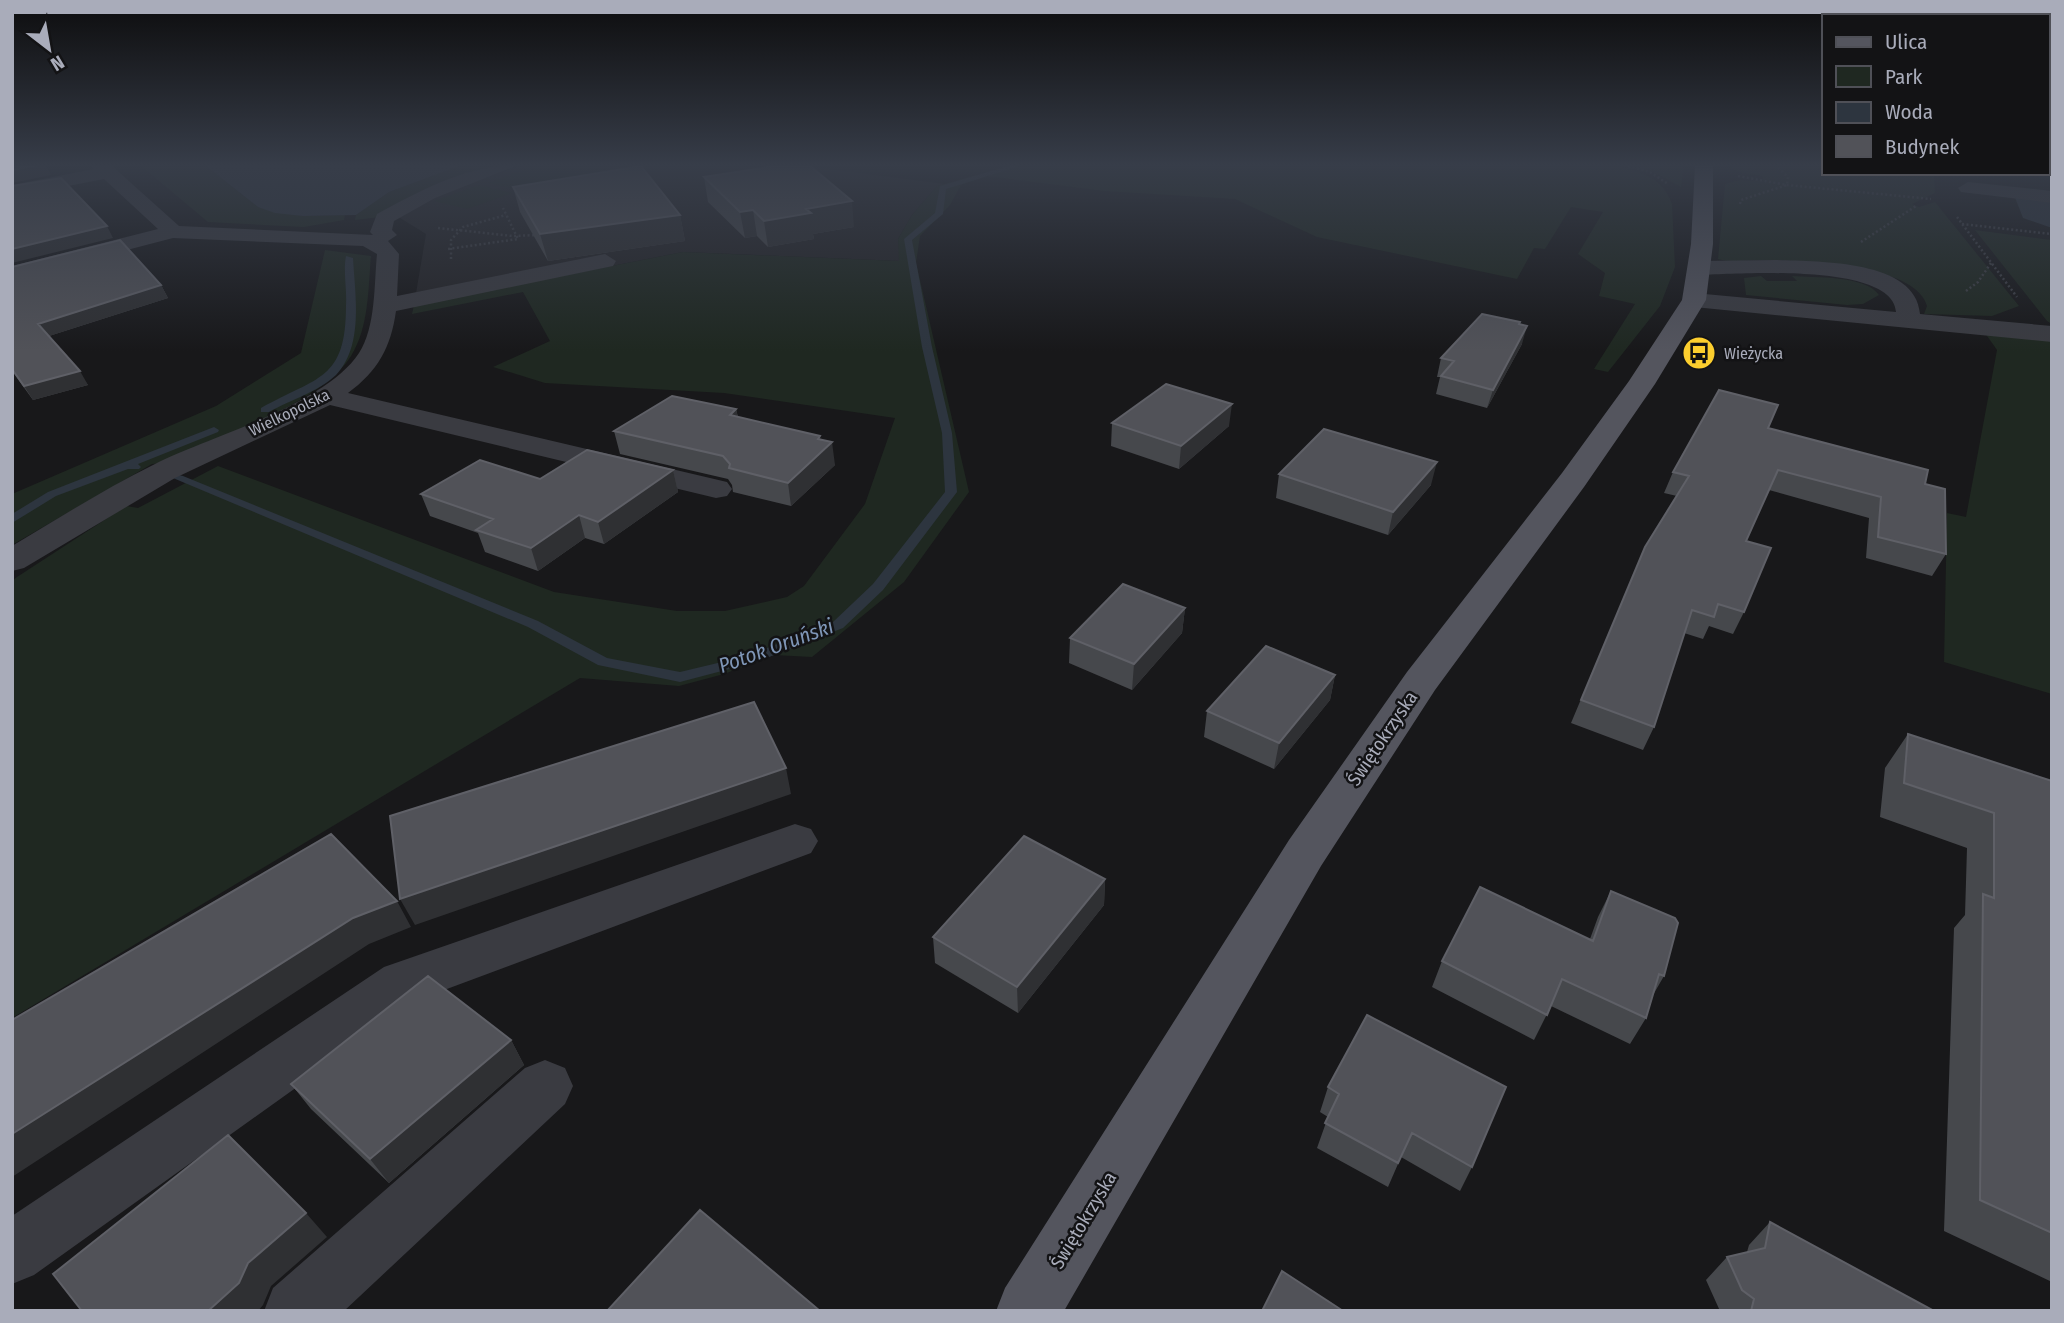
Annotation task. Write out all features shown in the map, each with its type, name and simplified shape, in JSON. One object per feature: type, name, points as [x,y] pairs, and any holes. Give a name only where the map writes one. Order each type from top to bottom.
[{"type":"main road","name":"Świętokrzyska","points":[[1028,1311],[1305,853],[1421,681],[1573,480],[1641,384],[1696,284],[1700,227]]},
{"type":"street","points":[[167,227],[173,232]]},
{"type":"street","points":[[382,227],[381,232],[386,235]]},
{"type":"street","points":[[12,273],[173,232],[386,235]]},
{"type":"street","name":"Wielkopolska","points":[[12,561],[166,470],[326,396],[355,374],[372,356],[384,306],[388,254],[382,246],[386,235]]},
{"type":"street","points":[[384,306],[605,261]]},
{"type":"street","points":[[1696,284],[1737,267],[1841,271],[1873,278],[1897,289],[1905,296],[1908,319]]},
{"type":"street","points":[[1696,284],[1908,319],[2047,333]]},
{"type":"street","points":[[326,396],[716,489]]},
{"type":"street","points":[[12,1253],[402,984],[795,841]]},
{"type":"street","points":[[296,1311],[545,1086]]},
{"type":"path","points":[[448,248],[518,239],[512,227]]},
{"type":"path","points":[[1737,227],[1737,267]]},
{"type":"path","points":[[1841,271],[1853,259],[1863,239],[1883,227]]},
{"type":"path","points":[[1964,227],[2047,333]]},
{"type":"path","points":[[1987,227],[2052,234]]},
{"type":"shaded area","points":[[414,227],[905,227],[898,239],[900,261],[683,252],[414,305],[426,234]]},
{"type":"green space","points":[[905,227],[929,227],[920,236],[916,263],[969,492],[904,582],[812,657],[774,655],[724,674],[679,686],[580,678],[12,1018],[12,581],[126,506],[138,508],[218,466],[554,592],[677,611],[725,611],[787,597],[804,586],[865,504],[895,418],[724,393],[545,383],[493,367],[550,341],[523,292],[412,314],[414,305],[683,252],[899,261],[898,239]]},
{"type":"green space","points":[[1295,227],[1559,227],[1545,249],[1534,248],[1517,279],[1317,237]]},
{"type":"green space","points":[[1594,227],[1673,227],[1675,267],[1660,306],[1608,372],[1594,369],[1635,304],[1599,296],[1605,273],[1578,254]]},
{"type":"green space","points":[[1721,227],[1955,227],[2019,306],[1992,316],[1924,314],[1927,306],[1918,292],[1902,281],[1880,273],[1827,264],[1718,259]]},
{"type":"green space","points":[[1975,230],[2052,240],[2052,324],[2047,321]]},
{"type":"green space","points":[[325,250],[371,256],[367,308],[361,333],[351,356],[337,373],[293,404],[164,463],[152,464],[12,545],[12,494],[216,406],[301,353]]},
{"type":"green space","points":[[1761,276],[1767,281],[1797,281],[1792,276],[1852,281],[1863,284],[1879,295],[1863,304],[1847,305],[1746,295],[1744,278]]},
{"type":"green space","points":[[1985,333],[2052,340],[2052,694],[1944,662],[1947,513],[1966,517],[1997,350]]},
{"type":"building","points":[[12,227],[104,227],[12,249]]},
{"type":"building","points":[[536,227],[593,227],[540,234]]},
{"type":"building","points":[[120,240],[161,285],[38,324],[80,371],[24,386],[12,369],[12,267]]},
{"type":"building","points":[[1482,314],[1527,326],[1493,390],[1441,376],[1454,361],[1441,358]]},
{"type":"building","points":[[1166,384],[1232,404],[1181,446],[1112,423]]},
{"type":"building","points":[[1719,390],[1778,405],[1768,428],[1928,470],[1925,484],[1945,489],[1946,554],[1878,537],[1881,497],[1778,470],[1746,541],[1771,548],[1744,612],[1718,604],[1714,617],[1692,610],[1654,727],[1581,700],[1645,547],[1689,476],[1673,472]]},
{"type":"building","points":[[672,396],[736,409],[730,415],[820,436],[818,439],[832,442],[788,483],[729,468],[730,464],[723,456],[614,431]]},
{"type":"building","points":[[1324,429],[1437,462],[1393,512],[1279,474]]},
{"type":"building","points":[[587,450],[673,470],[598,522],[579,515],[531,548],[476,530],[493,519],[421,494],[480,460],[540,479]]},
{"type":"building","points":[[1123,584],[1185,608],[1134,664],[1070,638]]},
{"type":"building","points":[[1266,646],[1335,675],[1279,743],[1207,711]]},
{"type":"building","points":[[754,702],[786,768],[400,899],[390,816]]},
{"type":"building","points":[[1908,734],[2052,781],[2052,1233],[1980,1200],[1983,894],[1994,898],[1994,813],[1904,783]]},
{"type":"building","points":[[331,834],[397,901],[353,918],[12,1134],[12,1020]]},
{"type":"building","points":[[1024,836],[1105,879],[1017,987],[933,937]]},
{"type":"building","points":[[1480,887],[1593,941],[1611,891],[1675,918],[1678,923],[1664,976],[1659,974],[1646,1018],[1562,979],[1547,1015],[1442,961]]},
{"type":"building","points":[[428,976],[511,1040],[370,1159],[291,1084]]},
{"type":"building","points":[[1367,1015],[1506,1087],[1472,1167],[1412,1133],[1398,1163],[1325,1123],[1339,1094],[1328,1087]]},
{"type":"building","points":[[228,1135],[306,1213],[248,1263],[239,1283],[208,1311],[82,1311],[53,1274]]},
{"type":"building","points":[[700,1210],[820,1311],[607,1311]]},
{"type":"building","points":[[1770,1222],[1934,1311],[1751,1311],[1754,1299],[1742,1290],[1727,1257],[1765,1248]]},
{"type":"building","points":[[1282,1271],[1343,1311],[1262,1311]]},
{"type":"waterway","name":"Potok Oruński","points":[[179,478],[533,624],[603,662],[680,677],[751,659],[838,625],[878,587],[951,492],[947,433],[927,347],[908,239],[923,227]]},
{"type":"waterway","points":[[265,410],[317,383],[332,373],[340,363],[346,350],[351,319],[349,258]]},
{"type":"waterway","points":[[127,465],[214,430]]},
{"type":"waterway","name":"Potok Oruński","points":[[12,519],[52,494],[127,465]]},
{"type":"waterway","name":"Potok Oruński","points":[[127,465],[135,467]]},
{"type":"place","name":"Wieżycka","points":[[1699,353]]}]
